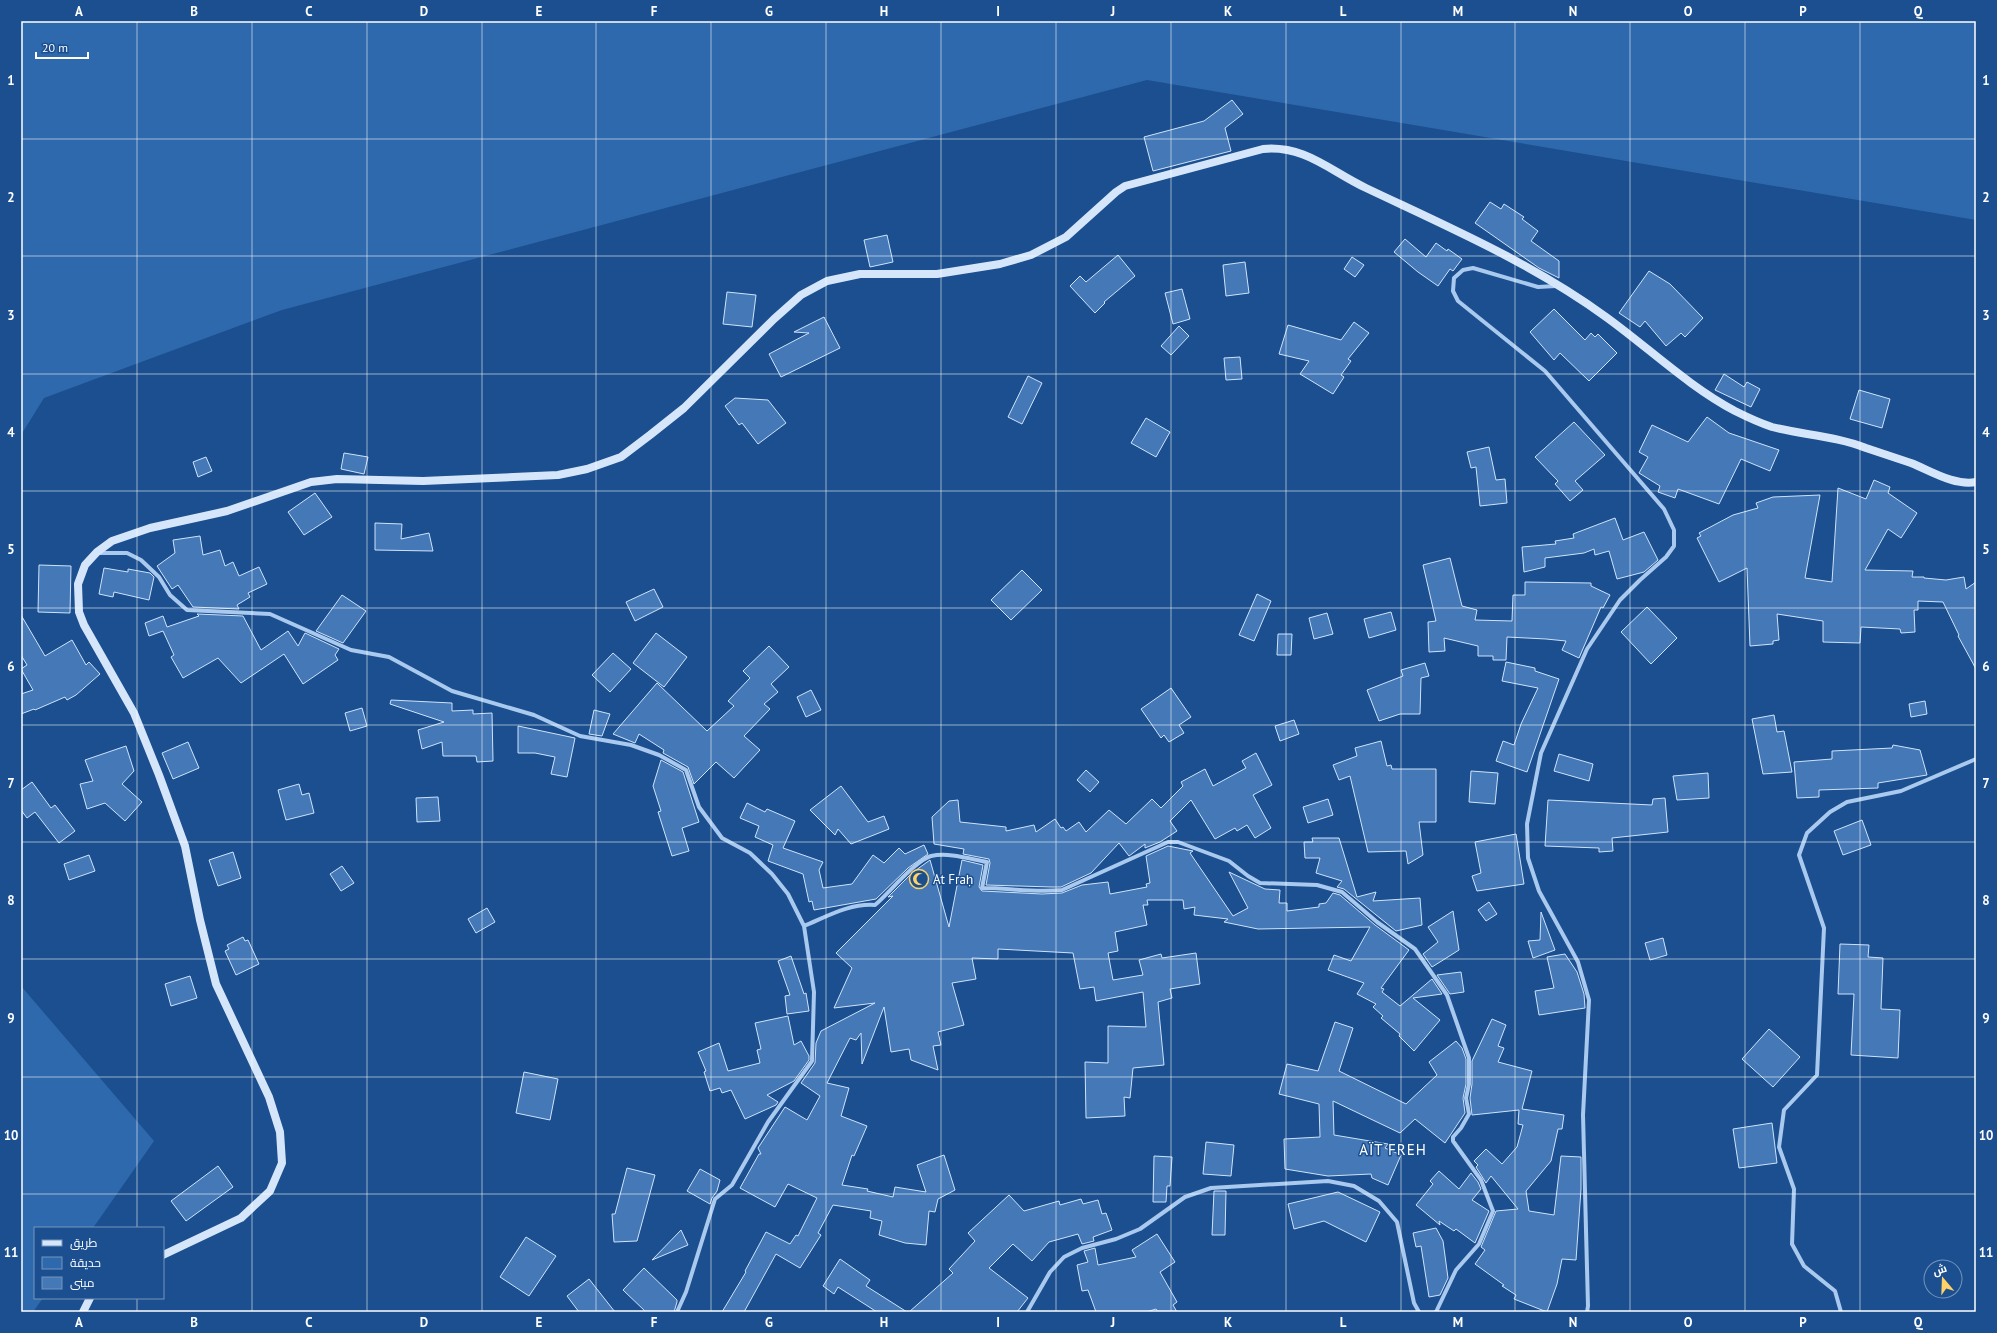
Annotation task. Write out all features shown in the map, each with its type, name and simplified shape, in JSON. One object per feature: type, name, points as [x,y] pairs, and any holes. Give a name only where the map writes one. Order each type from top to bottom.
[{"type":"main road","points":[[164,1255],[241,1218],[270,1191],[282,1163],[280,1132],[269,1097],[216,984],[200,920],[186,846],[159,775],[134,713],[84,625],[79,612],[78,584],[85,565],[97,552],[112,542],[150,528],[227,511],[311,482],[337,480],[423,481],[550,475],[587,469],[620,457],[650,435],[684,408],[779,314],[801,295],[827,281],[860,274],[937,274],[1000,264],[1031,256],[1066,237],[1116,192],[1125,186],[1263,150],[1277,148],[1291,150],[1312,158],[1363,187],[1461,232],[1558,286],[1606,317],[1703,392],[1737,411],[1772,426],[1816,434],[1857,444],[1949,479],[1968,484],[1976,482]]},
{"type":"main road","points":[[83,1312],[90,1299]]},
{"type":"street","points":[[1558,286],[1538,287],[1473,268],[1463,270],[1454,278],[1453,291],[1458,301],[1550,376],[1664,510],[1674,530],[1674,546],[1666,557],[1620,600],[1587,649],[1541,753],[1526,824],[1528,858],[1539,891],[1578,962],[1589,1000],[1583,1115],[1587,1312]]},
{"type":"street","points":[[97,552],[128,553],[141,560],[159,577],[170,595],[187,610],[270,614],[351,650],[389,657],[452,691],[534,715],[580,736],[631,744],[659,755],[686,770],[699,807],[722,838],[750,853],[772,874],[788,894],[804,926],[814,992],[812,1061],[768,1122],[732,1185],[715,1199],[686,1292],[677,1312]]},
{"type":"street","points":[[1841,1312],[1836,1291],[1804,1266],[1792,1244],[1794,1190],[1779,1147],[1784,1110],[1817,1075],[1824,928],[1799,856],[1807,833],[1830,812],[1847,802],[1901,791],[1976,759]]},
{"type":"street","points":[[804,926],[854,906],[863,904],[875,905],[915,866],[931,856],[951,855],[987,862],[982,888],[1009,888],[1034,892],[1054,891],[1062,890],[1168,842],[1178,842],[1229,861],[1248,876],[1260,883],[1317,885],[1342,892],[1377,922],[1415,949],[1447,995],[1469,1058],[1469,1084],[1466,1098],[1469,1114],[1461,1128],[1453,1137],[1453,1141],[1481,1180],[1493,1212],[1479,1244],[1456,1270],[1436,1312]]},
{"type":"street","points":[[1028,1312],[1050,1272],[1064,1257],[1082,1248],[1116,1239],[1140,1229],[1185,1197],[1211,1188],[1328,1181],[1354,1186],[1379,1201],[1397,1222],[1414,1303],[1419,1312]]},
{"type":"green space","points":[[21,21],[1976,21],[1976,220],[1147,80],[282,310],[44,398],[21,435]]},
{"type":"green space","points":[[21,986],[154,1141],[94,1227],[34,1227],[34,1299],[42,1299],[33,1312],[21,1312]]},
{"type":"building","points":[[1232,100],[1243,114],[1225,128],[1231,151],[1153,171],[1144,137],[1204,121]]},
{"type":"building","points":[[1490,202],[1501,209],[1504,204],[1524,217],[1522,219],[1538,231],[1531,241],[1559,261],[1559,278],[1539,268],[1475,223]]},
{"type":"building","points":[[887,235],[893,262],[870,267],[864,240]]},
{"type":"building","points":[[1405,239],[1426,257],[1436,243],[1462,259],[1453,271],[1450,269],[1438,286],[1394,252]]},
{"type":"building","points":[[1118,255],[1135,276],[1104,302],[1105,303],[1095,313],[1070,286],[1080,276],[1086,282]]},
{"type":"building","points":[[1352,257],[1364,265],[1355,277],[1344,269]]},
{"type":"building","points":[[1245,262],[1249,293],[1226,296],[1223,265]]},
{"type":"building","points":[[1649,271],[1670,284],[1703,318],[1685,337],[1681,333],[1666,346],[1645,321],[1640,327],[1619,313]]},
{"type":"building","points":[[1182,289],[1190,319],[1173,324],[1165,293]]},
{"type":"building","points":[[727,292],[756,295],[752,327],[723,324]]},
{"type":"building","points":[[1554,309],[1585,340],[1591,333],[1595,337],[1598,334],[1617,353],[1589,381],[1560,353],[1554,360],[1530,332]]},
{"type":"building","points":[[824,317],[840,348],[781,377],[769,354],[809,333],[794,332]]},
{"type":"building","points":[[1354,322],[1369,333],[1348,359],[1351,361],[1341,375],[1344,377],[1333,394],[1300,374],[1309,361],[1279,354],[1288,325],[1341,340]]},
{"type":"building","points":[[1179,326],[1189,336],[1171,355],[1161,346]]},
{"type":"building","points":[[1240,357],[1242,379],[1226,380],[1224,358]]},
{"type":"building","points":[[1724,374],[1744,387],[1747,382],[1760,389],[1751,407],[1715,390]]},
{"type":"building","points":[[1028,376],[1042,383],[1022,424],[1008,417]]},
{"type":"building","points":[[1859,390],[1890,399],[1882,428],[1850,419]]},
{"type":"building","points":[[735,398],[768,400],[786,423],[758,444],[742,423],[739,425],[725,406]]},
{"type":"building","points":[[1707,417],[1729,433],[1779,450],[1770,471],[1741,459],[1719,504],[1678,489],[1675,498],[1658,492],[1660,486],[1639,473],[1648,457],[1639,452],[1652,425],[1688,442]]},
{"type":"building","points":[[1146,418],[1170,432],[1156,457],[1131,443]]},
{"type":"building","points":[[1574,422],[1605,455],[1575,481],[1583,490],[1570,501],[1555,484],[1558,481],[1535,457]]},
{"type":"building","points":[[1489,447],[1496,480],[1505,479],[1507,503],[1480,506],[1476,467],[1471,468],[1467,452]]},
{"type":"building","points":[[344,453],[368,457],[364,474],[341,469]]},
{"type":"building","points":[[206,457],[212,471],[198,477],[193,462]]},
{"type":"building","points":[[1874,480],[1890,487],[1888,493],[1917,513],[1901,538],[1888,529],[1865,570],[1913,571],[1912,577],[1946,580],[1964,577],[1966,589],[1976,582],[1976,669],[1958,636],[1959,635],[1943,602],[1918,601],[1918,610],[1914,610],[1915,632],[1901,633],[1900,629],[1861,627],[1860,643],[1823,642],[1823,621],[1777,614],[1779,640],[1773,641],[1773,644],[1750,646],[1747,568],[1719,582],[1697,538],[1701,536],[1699,533],[1733,515],[1758,508],[1756,503],[1773,497],[1820,495],[1805,578],[1832,582],[1838,488],[1866,499]]},
{"type":"building","points":[[315,493],[332,517],[304,535],[288,512]]},
{"type":"building","points":[[1615,518],[1623,540],[1644,532],[1658,560],[1644,572],[1617,579],[1609,551],[1595,555],[1594,549],[1584,553],[1545,558],[1545,567],[1524,572],[1522,547],[1556,544],[1555,541],[1574,538],[1573,534]]},
{"type":"building","points":[[375,523],[402,524],[401,539],[429,533],[433,551],[375,550]]},
{"type":"building","points":[[200,536],[203,555],[220,550],[225,566],[233,562],[239,576],[259,567],[267,584],[248,593],[250,597],[237,605],[239,609],[193,607],[178,585],[172,589],[157,566],[175,553],[173,540]]},
{"type":"building","points":[[1450,558],[1462,606],[1477,610],[1475,620],[1512,621],[1513,595],[1525,595],[1525,582],[1591,583],[1591,586],[1610,595],[1603,608],[1601,607],[1579,658],[1562,650],[1566,641],[1507,637],[1506,660],[1493,660],[1493,656],[1478,656],[1478,646],[1444,638],[1445,651],[1429,652],[1428,622],[1436,621],[1423,565]]},
{"type":"building","points":[[39,565],[71,566],[70,613],[38,612]]},
{"type":"building","points":[[104,568],[128,572],[128,569],[150,573],[154,577],[149,600],[114,592],[113,597],[99,594]]},
{"type":"building","points":[[1022,570],[1042,590],[1011,620],[991,600]]},
{"type":"building","points":[[654,589],[663,607],[635,621],[626,602]]},
{"type":"building","points":[[1257,594],[1271,601],[1254,641],[1239,635]]},
{"type":"building","points":[[342,595],[366,611],[343,643],[316,631]]},
{"type":"building","points":[[1647,607],[1677,638],[1651,664],[1621,632]]},
{"type":"building","points":[[1391,612],[1396,630],[1369,638],[1364,619]]},
{"type":"building","points":[[1327,613],[1333,634],[1314,639],[1309,618]]},
{"type":"building","points":[[197,614],[243,616],[261,650],[288,631],[298,646],[305,633],[339,649],[335,655],[338,660],[303,684],[284,654],[241,683],[218,658],[183,678],[171,657],[174,655],[163,631],[149,636],[145,623],[163,616],[167,627],[199,616]]},
{"type":"building","points":[[21,615],[45,656],[72,640],[86,665],[89,662],[100,674],[76,695],[67,700],[65,697],[35,710],[34,709],[21,714],[21,694],[33,690],[21,669],[27,665],[21,655]]},
{"type":"building","points":[[656,633],[687,657],[664,687],[633,663]]},
{"type":"building","points":[[1278,634],[1292,634],[1291,655],[1277,655]]},
{"type":"building","points":[[769,646],[789,667],[771,684],[778,692],[764,704],[770,709],[744,736],[760,750],[734,778],[716,762],[694,784],[688,767],[663,753],[664,750],[639,734],[635,743],[613,734],[657,683],[707,731],[734,706],[728,701],[750,678],[743,671]]},
{"type":"building","points":[[613,653],[631,669],[610,692],[592,675]]},
{"type":"building","points":[[1506,662],[1535,668],[1535,671],[1559,679],[1527,772],[1496,761],[1503,741],[1514,745],[1521,724],[1538,688],[1502,681]]},
{"type":"building","points":[[1425,663],[1429,676],[1421,678],[1420,714],[1400,714],[1379,721],[1367,690],[1403,676],[1401,670]]},
{"type":"building","points":[[1171,688],[1191,717],[1179,725],[1184,733],[1169,742],[1164,735],[1161,738],[1141,709]]},
{"type":"building","points":[[811,690],[821,710],[806,717],[797,697]]},
{"type":"building","points":[[391,700],[452,703],[452,711],[473,710],[473,714],[492,713],[493,761],[477,762],[476,756],[443,756],[442,742],[422,749],[418,730],[444,722],[390,704]]},
{"type":"building","points":[[1925,701],[1927,714],[1911,717],[1909,704]]},
{"type":"building","points":[[362,708],[367,726],[350,731],[345,713]]},
{"type":"building","points":[[594,710],[610,714],[602,736],[589,734]]},
{"type":"building","points":[[1774,715],[1777,732],[1784,731],[1792,772],[1763,774],[1752,719]]},
{"type":"building","points":[[1294,720],[1299,734],[1280,741],[1275,726]]},
{"type":"building","points":[[518,726],[575,738],[567,777],[551,774],[555,757],[535,753],[518,753]]},
{"type":"building","points":[[1381,741],[1387,766],[1391,765],[1392,769],[1436,769],[1436,822],[1419,822],[1423,855],[1408,864],[1406,851],[1368,852],[1350,776],[1339,780],[1333,765],[1357,756],[1355,748]]},
{"type":"building","points":[[188,742],[199,768],[173,779],[162,753]]},
{"type":"building","points":[[1893,745],[1920,750],[1927,775],[1878,783],[1878,788],[1819,790],[1819,797],[1797,798],[1794,762],[1832,759],[1832,751],[1892,748]]},
{"type":"building","points":[[126,746],[134,771],[122,784],[142,802],[125,821],[105,803],[87,809],[80,784],[93,781],[85,760]]},
{"type":"building","points":[[1256,753],[1272,785],[1253,795],[1271,828],[1255,838],[1247,825],[1237,831],[1235,828],[1215,839],[1191,800],[1170,821],[1177,831],[1160,842],[1145,848],[1145,844],[1129,856],[1119,843],[1091,873],[1061,887],[986,885],[990,863],[989,859],[963,854],[964,849],[934,844],[932,817],[949,801],[958,800],[960,822],[1006,827],[1006,831],[1034,825],[1036,832],[1055,819],[1061,828],[1063,827],[1066,831],[1079,822],[1086,832],[1109,810],[1126,824],[1152,799],[1161,808],[1183,786],[1181,782],[1205,769],[1213,786],[1246,768],[1242,761]]},
{"type":"building","points":[[1559,754],[1593,764],[1589,781],[1554,771]]},
{"type":"building","points":[[661,760],[683,772],[699,822],[682,828],[689,851],[672,856],[658,812],[661,811],[653,786]]},
{"type":"building","points":[[1086,770],[1099,782],[1090,792],[1077,780]]},
{"type":"building","points":[[1471,771],[1498,773],[1495,804],[1469,802]]},
{"type":"building","points":[[1708,773],[1709,798],[1677,800],[1673,776]]},
{"type":"building","points":[[32,782],[51,808],[55,805],[75,831],[59,843],[35,812],[27,818],[21,810],[21,790]]},
{"type":"building","points":[[299,784],[302,795],[309,793],[314,813],[286,820],[278,790]]},
{"type":"building","points":[[841,786],[868,822],[884,816],[889,829],[851,844],[838,829],[835,835],[810,810]]},
{"type":"building","points":[[438,797],[440,821],[417,822],[416,798]]},
{"type":"building","points":[[1665,798],[1668,832],[1612,838],[1613,851],[1599,852],[1599,848],[1545,846],[1548,800],[1652,805],[1653,799]]},
{"type":"building","points":[[1328,799],[1333,815],[1308,823],[1303,807]]},
{"type":"building","points":[[747,803],[765,812],[767,809],[795,821],[783,848],[823,862],[819,870],[823,888],[852,884],[873,855],[884,863],[899,848],[905,854],[924,845],[928,854],[908,868],[876,899],[814,910],[812,901],[809,902],[803,874],[768,861],[773,845],[755,837],[759,826],[740,818]]},
{"type":"building","points":[[1862,820],[1871,845],[1843,855],[1834,831]]},
{"type":"building","points":[[1516,834],[1524,884],[1477,891],[1472,876],[1481,873],[1475,842]]},
{"type":"building","points":[[1312,838],[1339,838],[1357,897],[1376,892],[1373,901],[1420,898],[1422,925],[1396,931],[1344,889],[1337,887],[1342,881],[1316,873],[1320,858],[1305,858],[1304,842],[1313,842]]},
{"type":"building","points":[[1168,846],[1193,851],[1190,853],[1233,916],[1248,908],[1229,872],[1265,889],[1280,890],[1279,903],[1287,903],[1287,911],[1319,907],[1319,904],[1326,903],[1333,893],[1340,895],[1375,925],[1409,950],[1381,988],[1384,989],[1382,992],[1400,1006],[1432,979],[1442,994],[1413,998],[1440,1020],[1414,1051],[1399,1036],[1400,1034],[1381,1018],[1383,1016],[1373,1007],[1376,1004],[1357,994],[1364,983],[1328,970],[1334,955],[1351,961],[1370,927],[1258,929],[1224,922],[1228,919],[1194,915],[1195,907],[1184,909],[1183,900],[1147,900],[1148,905],[1143,905],[1147,925],[1115,932],[1118,951],[1108,953],[1113,980],[1143,975],[1139,960],[1161,954],[1162,958],[1196,953],[1200,984],[1170,989],[1172,998],[1158,1002],[1164,1065],[1133,1068],[1130,1098],[1124,1097],[1125,1116],[1086,1118],[1085,1062],[1108,1063],[1108,1026],[1146,1027],[1143,992],[1096,1001],[1094,987],[1080,989],[1073,953],[998,949],[998,959],[972,958],[976,979],[952,983],[964,1025],[938,1032],[941,1045],[933,1046],[938,1070],[911,1060],[909,1049],[891,1052],[884,1007],[862,1064],[861,1033],[856,1040],[850,1038],[827,1083],[849,1088],[841,1116],[867,1126],[854,1156],[852,1155],[842,1185],[868,1189],[867,1191],[893,1197],[895,1187],[926,1192],[917,1165],[944,1155],[955,1190],[938,1199],[935,1212],[929,1211],[926,1245],[905,1243],[879,1235],[882,1221],[870,1218],[871,1211],[833,1205],[818,1233],[821,1235],[800,1268],[776,1254],[744,1312],[722,1312],[746,1272],[745,1271],[766,1232],[790,1244],[796,1235],[798,1236],[817,1198],[788,1184],[775,1207],[740,1188],[759,1154],[761,1154],[758,1148],[785,1107],[807,1120],[820,1096],[801,1083],[815,1063],[816,1043],[821,1031],[875,1003],[834,1008],[852,968],[836,953],[893,896],[888,897],[912,873],[930,860],[949,927],[962,860],[983,865],[979,887],[982,891],[1042,894],[1062,893],[1082,885],[1108,882],[1110,894],[1147,887],[1146,884],[1150,883],[1146,856]]},
{"type":"building","points":[[233,852],[241,878],[218,886],[209,860]]},
{"type":"building","points":[[89,855],[95,871],[69,880],[64,864]]},
{"type":"building","points":[[342,866],[354,883],[341,891],[330,874]]},
{"type":"building","points":[[1489,902],[1497,914],[1486,921],[1478,910]]},
{"type":"building","points":[[487,908],[495,922],[476,933],[468,919]]},
{"type":"building","points":[[1453,911],[1459,950],[1432,967],[1423,954],[1438,942],[1428,927]]},
{"type":"building","points":[[1541,912],[1555,950],[1533,958],[1528,941],[1540,940]]},
{"type":"building","points":[[243,937],[245,941],[248,940],[259,964],[236,975],[225,951],[229,949],[227,945]]},
{"type":"building","points":[[1663,938],[1667,955],[1650,960],[1645,943]]},
{"type":"building","points":[[1840,944],[1869,945],[1868,957],[1883,958],[1881,1009],[1900,1010],[1898,1058],[1851,1055],[1854,994],[1838,994]]},
{"type":"building","points":[[1565,954],[1577,972],[1584,994],[1585,1008],[1539,1015],[1535,991],[1554,988],[1547,957]]},
{"type":"building","points":[[791,956],[804,994],[806,993],[809,1011],[787,1014],[785,996],[790,995],[778,961]]},
{"type":"building","points":[[1461,972],[1464,992],[1450,994],[1437,975]]},
{"type":"building","points":[[190,976],[197,998],[171,1006],[165,984]]},
{"type":"building","points":[[788,1016],[794,1045],[801,1041],[809,1056],[809,1060],[794,1081],[767,1095],[778,1102],[776,1105],[745,1119],[731,1090],[722,1093],[720,1088],[710,1091],[704,1072],[706,1071],[698,1052],[719,1043],[728,1071],[760,1063],[757,1050],[761,1049],[755,1023]]},
{"type":"building","points":[[1492,1019],[1506,1025],[1498,1046],[1504,1048],[1498,1062],[1532,1071],[1522,1109],[1564,1115],[1562,1129],[1558,1129],[1551,1161],[1526,1191],[1529,1211],[1554,1215],[1561,1156],[1581,1157],[1581,1189],[1576,1260],[1562,1259],[1557,1284],[1547,1312],[1514,1299],[1516,1295],[1502,1286],[1504,1285],[1475,1264],[1485,1250],[1481,1247],[1496,1211],[1518,1209],[1491,1176],[1486,1183],[1476,1167],[1478,1165],[1474,1161],[1486,1149],[1502,1164],[1517,1147],[1523,1125],[1518,1124],[1519,1110],[1472,1115],[1470,1098],[1472,1084],[1472,1061]]},
{"type":"building","points":[[1335,1022],[1353,1028],[1339,1071],[1406,1104],[1437,1075],[1429,1062],[1456,1041],[1462,1048],[1466,1059],[1466,1084],[1463,1098],[1465,1113],[1445,1143],[1415,1119],[1400,1133],[1333,1101],[1334,1135],[1388,1144],[1385,1148],[1401,1155],[1388,1185],[1372,1178],[1371,1174],[1328,1176],[1285,1169],[1284,1139],[1320,1137],[1319,1104],[1279,1094],[1287,1064],[1318,1071]]},
{"type":"building","points":[[1769,1029],[1800,1057],[1773,1087],[1742,1059]]},
{"type":"building","points":[[524,1072],[558,1079],[550,1120],[516,1113]]},
{"type":"building","points":[[1772,1123],[1777,1163],[1739,1168],[1733,1129]]},
{"type":"building","points":[[1206,1142],[1234,1145],[1231,1176],[1203,1174]]},
{"type":"building","points":[[1154,1156],[1172,1157],[1170,1186],[1167,1186],[1166,1202],[1153,1202]]},
{"type":"building","points":[[218,1166],[233,1187],[186,1221],[171,1201]]},
{"type":"building","points":[[627,1168],[655,1175],[637,1241],[614,1242],[612,1214],[615,1214]]},
{"type":"building","points":[[700,1169],[720,1180],[717,1191],[710,1204],[687,1191]]},
{"type":"building","points":[[1439,1171],[1459,1189],[1471,1173],[1478,1182],[1481,1189],[1472,1200],[1489,1211],[1475,1243],[1456,1229],[1454,1231],[1439,1221],[1440,1225],[1416,1205],[1433,1184],[1430,1181]]},
{"type":"building","points":[[1214,1191],[1226,1191],[1225,1235],[1212,1235]]},
{"type":"building","points":[[1338,1192],[1380,1212],[1366,1242],[1324,1221],[1294,1229],[1288,1204]]},
{"type":"building","points":[[1009,1195],[1024,1211],[1059,1201],[1060,1205],[1081,1199],[1083,1204],[1098,1200],[1102,1214],[1106,1213],[1112,1230],[1093,1237],[1094,1241],[1082,1244],[1078,1234],[1049,1242],[1032,1261],[1013,1244],[989,1268],[1028,1298],[1017,1312],[909,1312],[953,1273],[949,1269],[975,1241],[968,1233]]},
{"type":"building","points":[[1436,1228],[1443,1241],[1448,1278],[1440,1295],[1429,1297],[1421,1246],[1416,1247],[1413,1233]]},
{"type":"building","points":[[681,1230],[688,1245],[652,1260]]},
{"type":"building","points":[[1157,1234],[1175,1262],[1160,1272],[1177,1302],[1173,1305],[1177,1312],[1158,1312],[1156,1309],[1146,1312],[1096,1312],[1088,1290],[1082,1291],[1077,1265],[1088,1262],[1084,1251],[1095,1248],[1098,1265],[1136,1257],[1132,1250]]},
{"type":"building","points":[[526,1237],[556,1256],[529,1296],[500,1277]]},
{"type":"building","points":[[840,1259],[870,1280],[866,1286],[907,1312],[877,1312],[838,1287],[834,1294],[823,1286]]},
{"type":"building","points":[[644,1268],[677,1300],[674,1312],[646,1312],[623,1290]]},
{"type":"building","points":[[589,1279],[615,1312],[579,1312],[567,1296]]},
{"type":"place","name":"At Fraḥ","points":[[919,879]]},
{"type":"district","name":"AÏT FREH","points":[[1393,1150]]}]
